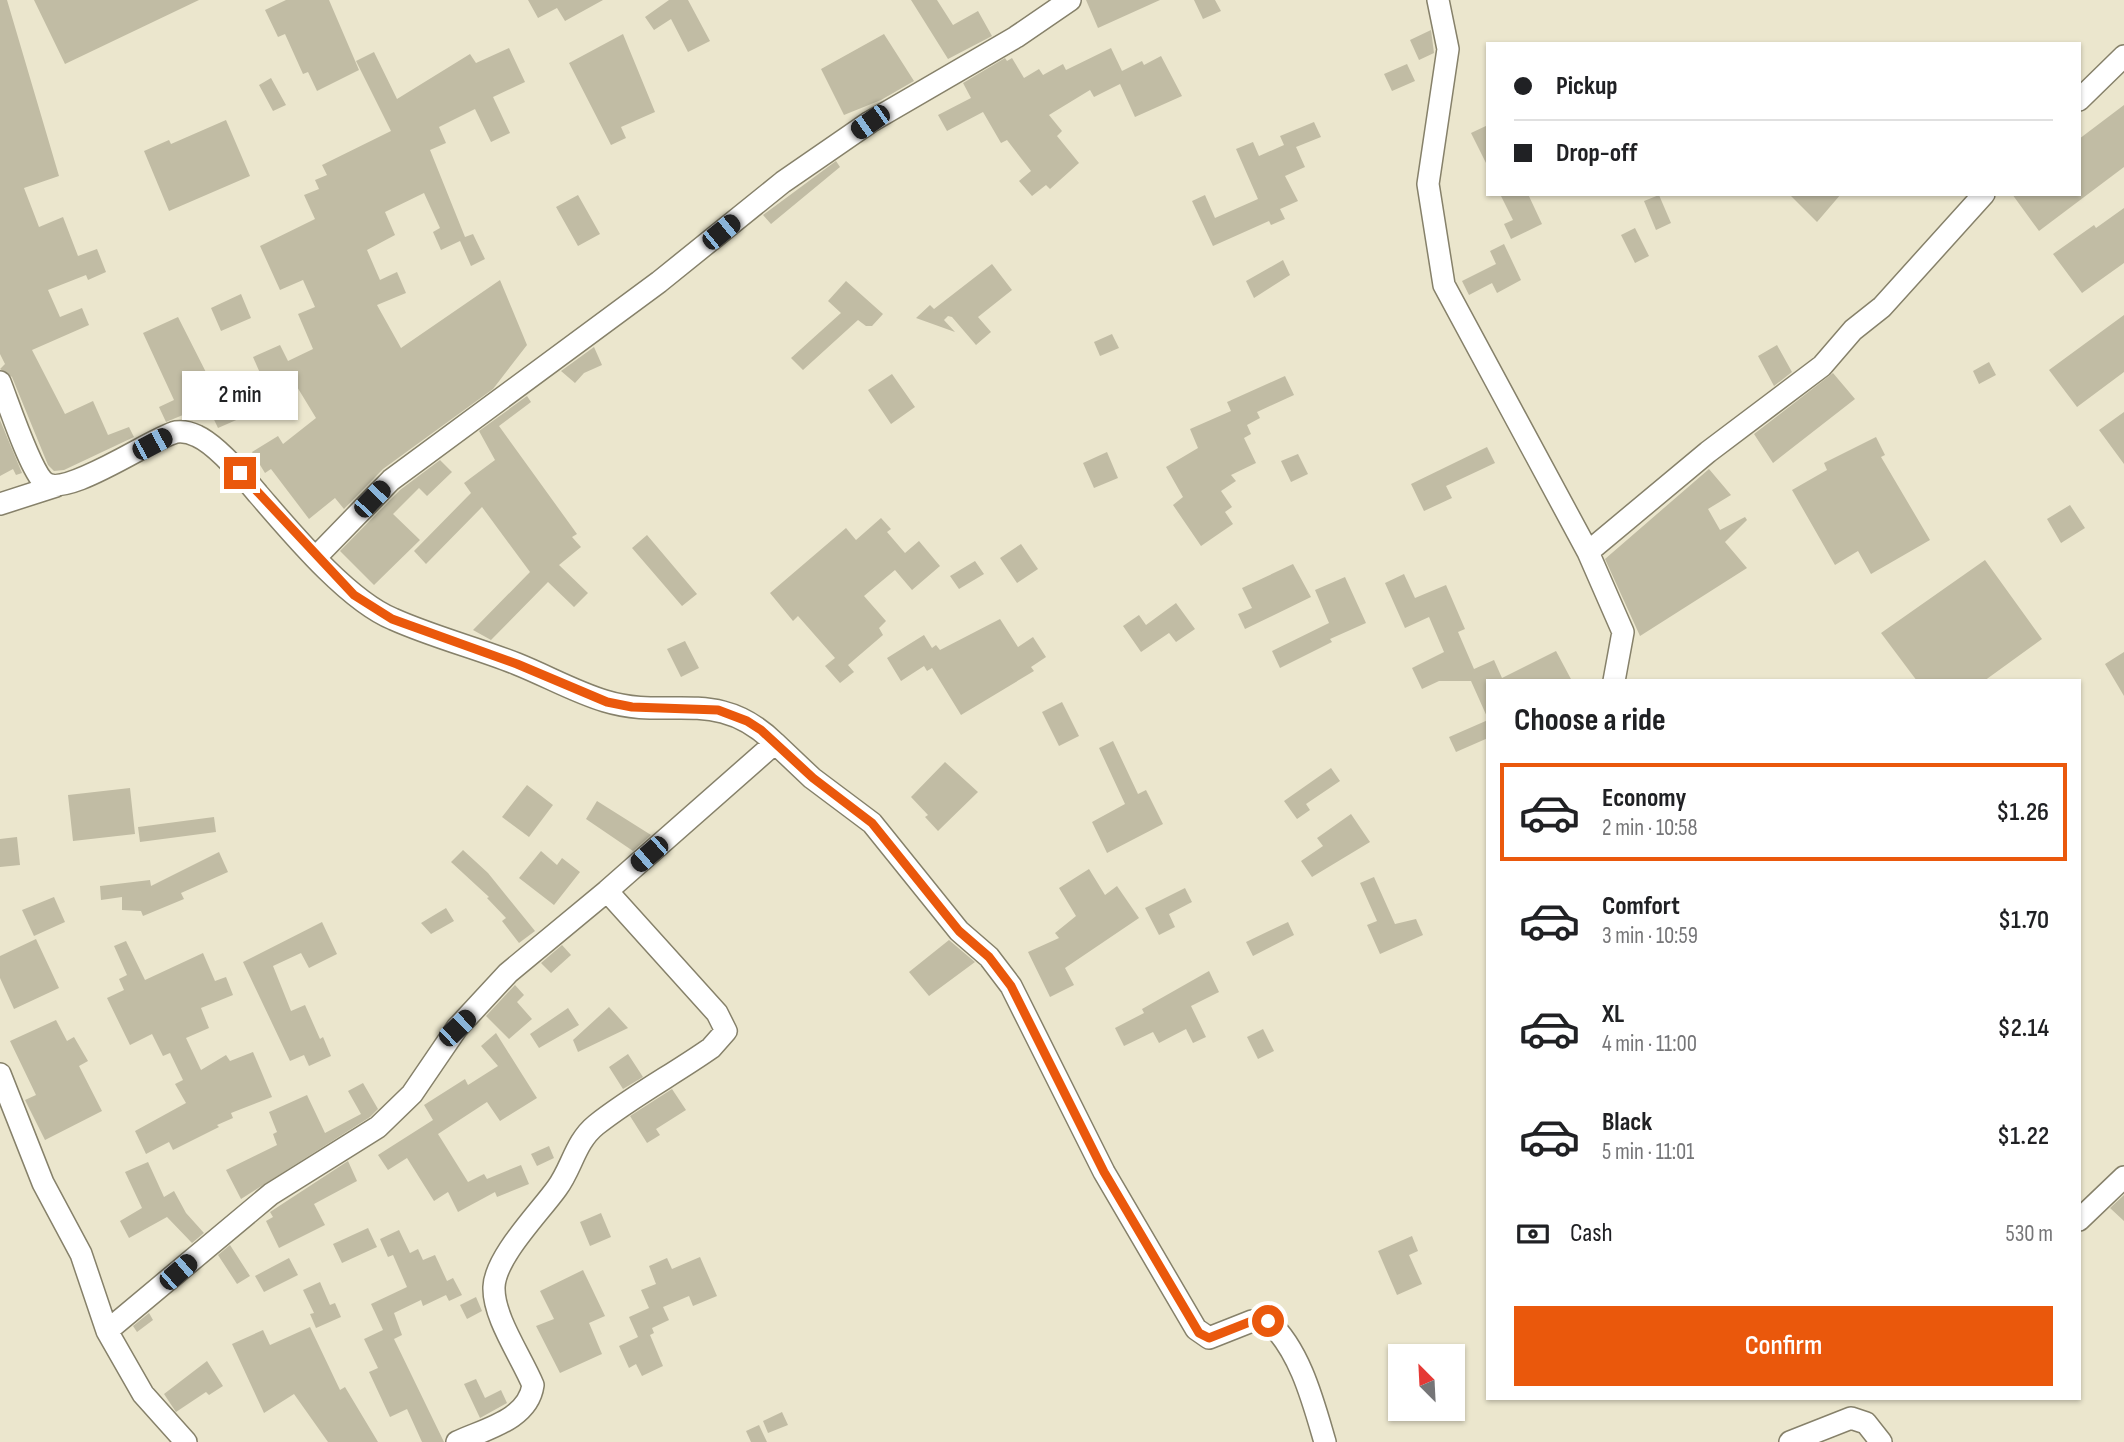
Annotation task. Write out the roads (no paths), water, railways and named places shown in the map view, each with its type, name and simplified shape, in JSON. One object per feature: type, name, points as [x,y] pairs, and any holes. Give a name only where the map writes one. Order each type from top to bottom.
[{"type":"street","points":[[317,556],[391,480],[659,282],[783,182],[870,122],[1016,37],[1070,0]]},
{"type":"street","points":[[1438,0],[1448,49],[1428,184],[1444,285],[1588,552],[1623,632],[1614,679]]},
{"type":"street","points":[[2081,98],[2124,56]]},
{"type":"street","points":[[1588,552],[1708,452],[1822,366],[1853,330],[1882,307],[1982,196]]},
{"type":"street","points":[[0,383],[38,474],[43,482],[56,486]]},
{"type":"street","points":[[0,504],[105,467],[167,436],[184,432],[199,436],[240,473],[354,595],[392,619],[517,664],[607,702],[632,707],[718,710],[747,721],[813,778],[872,823],[959,931],[989,957],[1023,1008],[1104,1172],[1196,1329],[1209,1338],[1252,1321],[1268,1321],[1282,1335],[1307,1384],[1325,1442]]},
{"type":"street","points":[[107,1331],[271,1194],[378,1128],[412,1094],[457,1028],[508,973],[607,891],[775,743]]},
{"type":"street","points":[[457,1442],[505,1420],[525,1407],[531,1399],[533,1385],[496,1308],[494,1283],[509,1252],[531,1218],[558,1188],[580,1142],[597,1124],[711,1048],[726,1031],[718,1013],[607,891]]},
{"type":"street","points":[[0,1074],[43,1183],[80,1254],[107,1331],[143,1394],[186,1442]]},
{"type":"street","points":[[2081,1218],[2124,1177]]},
{"type":"street","points":[[1851,1400],[1861,1420]]},
{"type":"street","points":[[1790,1442],[1845,1419],[1861,1420],[1869,1425],[1881,1442]]}]
